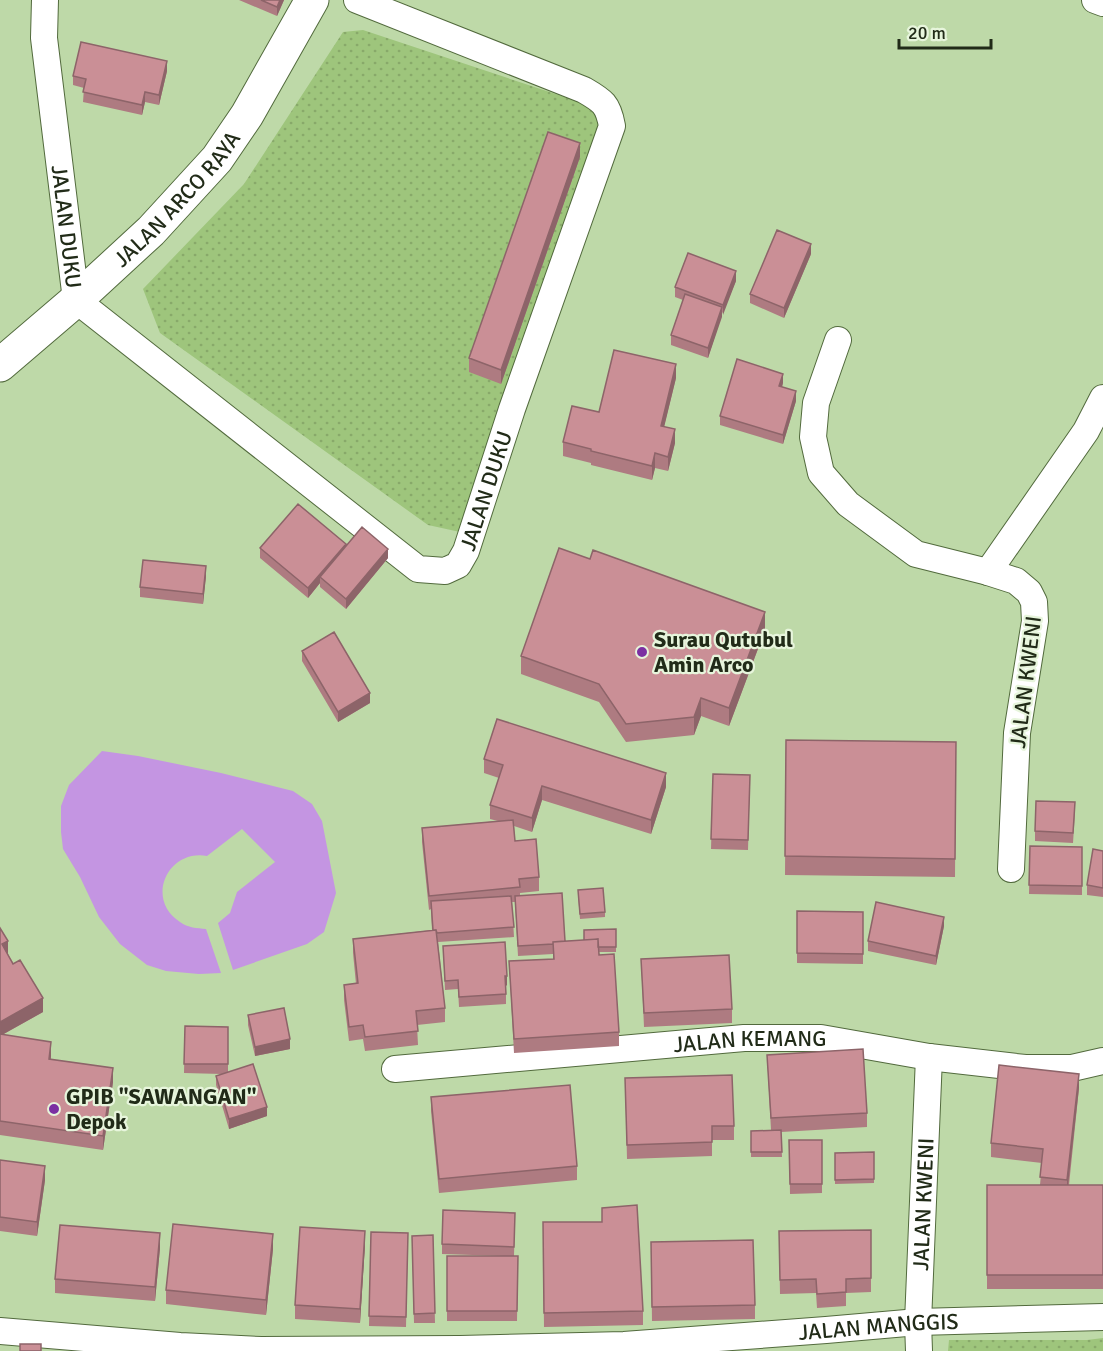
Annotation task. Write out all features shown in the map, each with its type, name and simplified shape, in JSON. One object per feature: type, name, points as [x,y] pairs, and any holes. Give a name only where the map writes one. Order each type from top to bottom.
[{"type":"main road","name":"JALAN ARCO RAYA","points":[[0,365],[76,300],[151,231],[217,159],[247,115],[312,0]]},
{"type":"street","name":"JALAN DUKU","points":[[45,0],[44,38],[76,300],[418,569],[445,571],[458,565],[466,551],[512,409],[612,126],[609,111],[600,99],[584,90],[357,0]]},
{"type":"street","points":[[1095,0],[1103,3]]},
{"type":"street","name":"JALAN KWENI","points":[[838,340],[816,403],[813,436],[821,473],[848,504],[916,554],[1016,581],[1029,591],[1034,602],[1035,621],[1017,733],[1011,869]]},
{"type":"street","points":[[988,572],[1086,431],[1103,398]]},
{"type":"street","name":"JALAN KEMANG","points":[[394,1069],[744,1038],[821,1038],[929,1058],[1025,1068],[1072,1068],[1103,1061]]},
{"type":"street","name":"JALAN KWENI","points":[[919,1351],[918,1322],[929,1058]]},
{"type":"street","name":"JALAN MANGGIS","points":[[0,1331],[261,1351],[460,1349],[624,1345],[918,1322],[1103,1317]]},
{"type":"green space","points":[[363,30],[601,109],[613,139],[559,260],[489,523],[460,532],[428,525],[160,333],[143,289],[244,184],[343,32]]},
{"type":"green space","points":[[1103,1338],[1103,1351],[948,1351],[949,1340]]},
{"type":"shaded area","points":[[102,751],[221,773],[293,791],[312,804],[322,821],[336,893],[324,932],[307,944],[233,970],[218,923],[230,913],[237,892],[275,862],[242,829],[207,856],[193,856],[181,860],[165,878],[163,890],[164,901],[169,913],[186,925],[206,929],[221,973],[166,971],[147,965],[120,944],[99,917],[80,877],[63,849],[61,832],[61,806],[69,785]]},
{"type":"building","points":[[261,0],[280,0],[277,7]]},
{"type":"building","points":[[81,42],[167,61],[159,95],[145,92],[142,105],[83,92],[86,79],[73,76]]},
{"type":"building","points":[[548,132],[580,143],[501,370],[469,358]]},
{"type":"building","points":[[777,230],[811,244],[784,308],[750,294]]},
{"type":"building","points":[[688,253],[736,271],[723,305],[675,287]]},
{"type":"building","points":[[685,294],[722,307],[708,348],[671,335]]},
{"type":"building","points":[[614,350],[676,364],[661,426],[675,429],[668,457],[655,453],[652,466],[563,442],[572,406],[599,412]]},
{"type":"building","points":[[737,359],[783,374],[779,386],[796,391],[783,435],[720,416]]},
{"type":"building","points":[[298,504],[346,544],[308,588],[260,548]]},
{"type":"building","points":[[362,527],[388,549],[346,599],[320,577]]},
{"type":"building","name":"Surau Qutubul Amin Arco","points":[[559,548],[590,559],[593,550],[765,612],[729,708],[701,698],[694,717],[626,724],[599,684],[521,656]]},
{"type":"building","points":[[143,560],[206,566],[203,594],[140,587]]},
{"type":"building","points":[[334,632],[370,693],[338,712],[302,651]]},
{"type":"building","points":[[497,719],[666,773],[651,820],[542,786],[532,818],[490,805],[503,765],[484,759]]},
{"type":"building","points":[[786,740],[956,742],[955,859],[785,856]]},
{"type":"building","points":[[713,774],[750,775],[748,840],[711,839]]},
{"type":"building","points":[[1036,801],[1075,802],[1073,833],[1035,831]]},
{"type":"building","points":[[513,820],[515,841],[536,839],[539,877],[519,879],[520,887],[429,896],[422,828]]},
{"type":"building","points":[[1030,846],[1082,847],[1082,886],[1029,885]]},
{"type":"building","points":[[1093,849],[1103,851],[1103,888],[1087,885]]},
{"type":"building","points":[[603,888],[605,912],[580,914],[578,890]]},
{"type":"building","points":[[562,893],[565,941],[518,946],[515,896]]},
{"type":"building","points":[[511,896],[514,927],[437,933],[433,930],[431,901]]},
{"type":"building","points":[[876,902],[944,917],[936,956],[868,941]]},
{"type":"building","points":[[797,911],[863,912],[863,954],[797,953]]},
{"type":"building","points":[[0,928],[8,941],[2,944],[13,964],[20,960],[43,998],[0,1022]]},
{"type":"building","points":[[616,929],[616,947],[598,947],[598,939],[584,940],[584,930]]},
{"type":"building","points":[[436,930],[445,1008],[416,1011],[418,1031],[365,1037],[363,1025],[349,1027],[344,985],[358,983],[353,939]]},
{"type":"building","points":[[598,939],[599,955],[614,954],[619,1032],[514,1039],[509,961],[554,959],[553,942]]},
{"type":"building","points":[[505,942],[506,994],[459,997],[458,980],[445,981],[443,946]]},
{"type":"building","points":[[729,955],[732,1009],[644,1013],[641,959]]},
{"type":"building","points":[[284,1008],[290,1039],[255,1047],[248,1015]]},
{"type":"building","points":[[185,1026],[228,1027],[228,1064],[184,1064]]},
{"type":"building","name":"GPIB \"SAWANGAN\" Depok","points":[[0,1034],[51,1042],[49,1059],[113,1068],[103,1136],[0,1121]]},
{"type":"building","points":[[863,1049],[867,1113],[771,1118],[767,1055]]},
{"type":"building","points":[[253,1064],[267,1107],[229,1119],[216,1076]]},
{"type":"building","points":[[999,1065],[1079,1074],[1067,1180],[1040,1177],[1043,1149],[991,1143]]},
{"type":"building","points":[[732,1075],[734,1126],[712,1126],[712,1142],[627,1145],[625,1078]]},
{"type":"building","points":[[570,1085],[577,1166],[439,1179],[431,1097]]},
{"type":"building","points":[[781,1130],[782,1152],[751,1152],[751,1131]]},
{"type":"building","points":[[789,1140],[822,1140],[822,1184],[790,1184]]},
{"type":"building","points":[[874,1152],[874,1179],[835,1180],[835,1153]]},
{"type":"building","points":[[0,1160],[45,1166],[37,1222],[0,1217]]},
{"type":"building","points":[[987,1185],[1103,1185],[1103,1275],[987,1275]]},
{"type":"building","points":[[637,1205],[643,1311],[544,1313],[543,1222],[602,1222],[602,1208]]},
{"type":"building","points":[[443,1210],[515,1213],[514,1247],[442,1244]]},
{"type":"building","points":[[173,1224],[273,1234],[266,1300],[166,1290]]},
{"type":"building","points":[[60,1225],[160,1233],[155,1287],[55,1279]]},
{"type":"building","points":[[300,1227],[365,1231],[360,1309],[295,1305]]},
{"type":"building","points":[[871,1230],[871,1278],[846,1279],[846,1292],[817,1294],[816,1279],[780,1280],[779,1231]]},
{"type":"building","points":[[371,1232],[408,1233],[406,1317],[369,1316]]},
{"type":"building","points":[[433,1235],[435,1313],[414,1314],[412,1236]]},
{"type":"building","points":[[753,1240],[755,1305],[652,1307],[651,1242]]},
{"type":"building","points":[[447,1256],[518,1256],[517,1311],[447,1311]]},
{"type":"building","points":[[20,1344],[41,1344],[41,1351],[20,1351]]},
{"type":"place","name":"Surau Qutubul Amin Arco","points":[[642,652]]},
{"type":"place","name":"GPIB \"SAWANGAN\" Depok","points":[[54,1109]]}]
